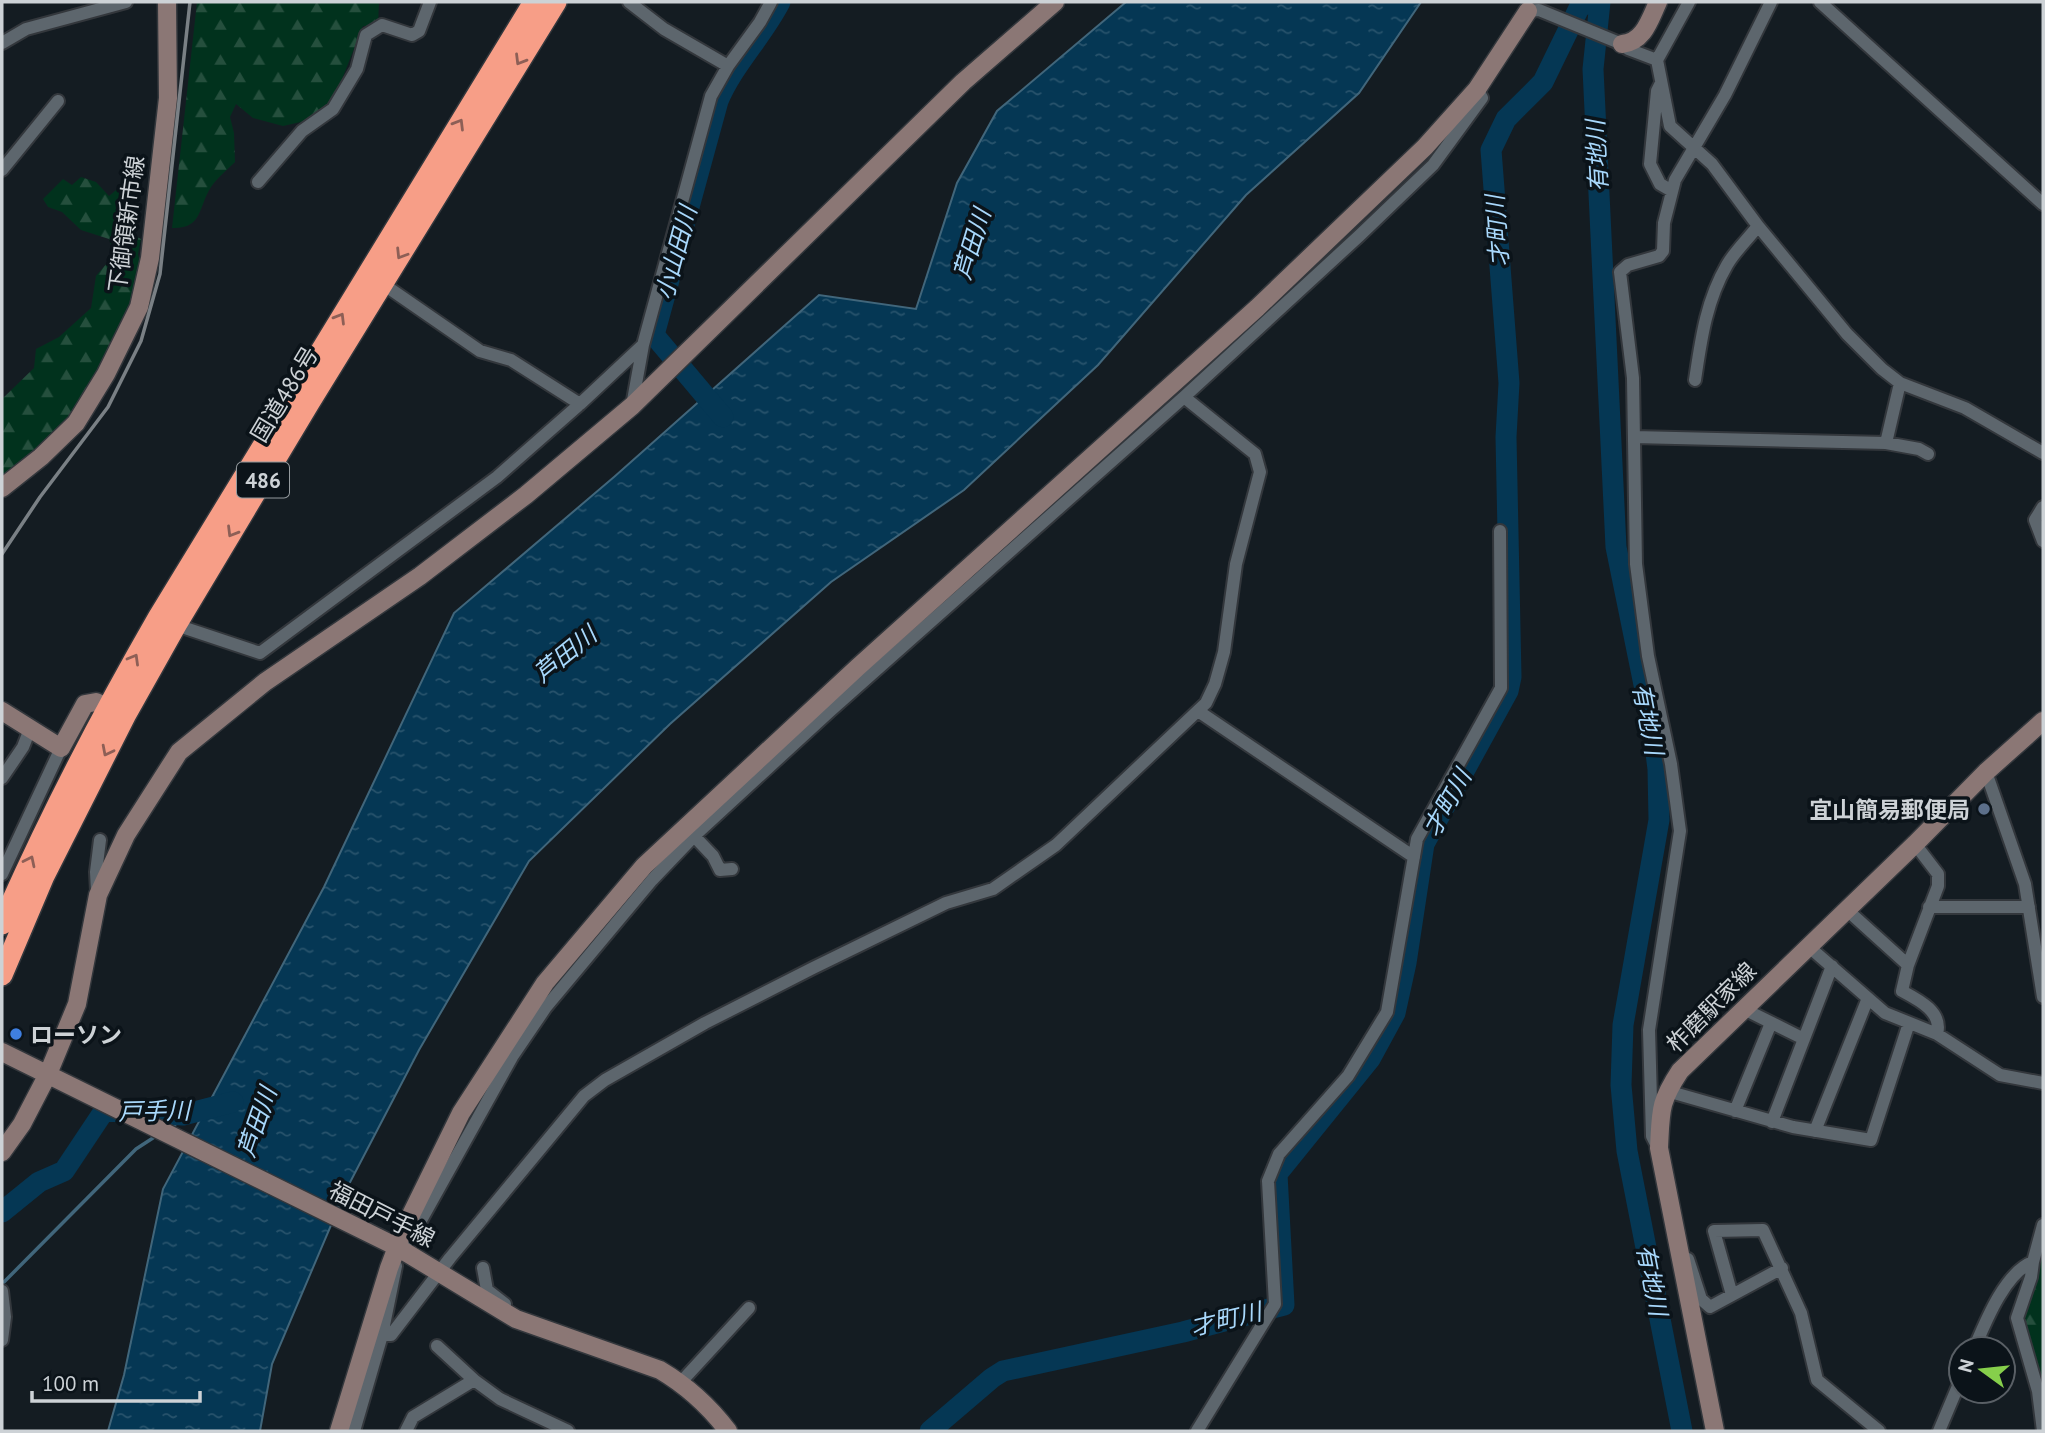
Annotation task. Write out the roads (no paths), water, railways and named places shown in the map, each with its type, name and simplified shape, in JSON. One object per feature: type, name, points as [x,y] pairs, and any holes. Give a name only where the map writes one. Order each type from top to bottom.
[{"type":"highway","name":"国道486号","points":[[2,924],[26,869],[264,443],[534,2]]},
{"type":"highway","name":"国道486号","points":[[2,975],[117,710],[176,625],[556,2]]},
{"type":"street","points":[[2,42],[26,29],[127,2]]},
{"type":"street","name":"下御領新市線","points":[[2,488],[41,457],[76,422],[106,374],[138,307],[150,258],[168,98],[167,2]]},
{"type":"street","points":[[258,182],[302,131],[333,108],[358,69],[366,35],[382,25],[412,35],[419,31],[430,2]]},
{"type":"street","points":[[629,2],[664,29],[727,66]]},
{"type":"street","points":[[632,407],[643,345],[711,96],[727,66],[760,23],[771,2]]},
{"type":"street","points":[[2,1152],[22,1125],[48,1074],[76,1004],[98,895],[126,835],[179,752],[265,682],[420,576],[505,511],[632,407],[963,82],[1055,2]]},
{"type":"street","points":[[1624,44],[1640,37],[1658,2]]},
{"type":"street","points":[[1689,2],[1657,60],[1670,126],[1712,163],[1758,226],[1847,334],[1882,369],[1900,383],[1965,408],[2043,453]]},
{"type":"street","points":[[1659,1148],[1651,1136],[1649,1030],[1680,831],[1671,764],[1648,656],[1636,564],[1633,378],[1620,272],[1628,265],[1659,256],[1663,251],[1664,223],[1675,180],[1725,95],[1772,2]]},
{"type":"street","points":[[1820,2],[2043,204]]},
{"type":"street","points":[[339,1431],[394,1246],[461,1113],[545,983],[644,866],[848,676],[1257,308],[1425,147],[1477,89],[1534,8],[1657,60]]},
{"type":"street","points":[[1662,82],[1657,91],[1650,164],[1660,184],[1672,191]]},
{"type":"street","points":[[394,1246],[406,1242],[415,1231],[506,1068],[546,1007],[652,880],[694,836],[830,711],[1184,397],[1433,165],[1482,98],[1477,89]]},
{"type":"street","points":[[2,170],[58,101]]},
{"type":"street","points":[[1695,380],[1705,318],[1716,287],[1728,262],[1758,226]]},
{"type":"street","points":[[383,284],[480,351],[511,360],[580,404]]},
{"type":"street","points":[[176,625],[260,653],[497,477],[643,345]]},
{"type":"street","points":[[1886,443],[1891,412],[1900,383]]},
{"type":"street","points":[[382,1335],[391,1335],[584,1096],[605,1080],[705,1023],[934,908],[993,889],[1056,845],[1206,703],[1215,684],[1224,652],[1236,564],[1260,472],[1255,454],[1184,397]]},
{"type":"street","points":[[1634,438],[1886,443],[1919,449],[1928,454]]},
{"type":"street","points":[[2043,507],[2035,520],[2043,541]]},
{"type":"street","points":[[1197,1431],[1275,1304],[1268,1181],[1279,1154],[1348,1076],[1387,1012],[1417,839],[1501,688],[1500,531]]},
{"type":"street","points":[[2,874],[5,860],[85,704],[96,702],[117,710]]},
{"type":"street","points":[[2,711],[61,748]]},
{"type":"street","points":[[1198,711],[1414,857]]},
{"type":"street","name":"柞磨駅家線","points":[[1715,1431],[1659,1148],[1661,1107],[1667,1091],[1680,1071],[1915,845],[1986,772],[2043,721]]},
{"type":"street","points":[[2,778],[23,747],[30,729]]},
{"type":"street","points":[[1986,772],[2025,884],[2043,997]]},
{"type":"street","points":[[694,836],[713,856],[720,870],[732,869]]},
{"type":"street","points":[[98,895],[96,872],[100,840]]},
{"type":"street","points":[[1915,845],[1938,874],[1938,886],[1908,965],[1902,991],[1928,1006],[1936,1019],[1937,1034]]},
{"type":"street","points":[[623,891],[630,890],[646,879],[652,880]]},
{"type":"street","points":[[1929,908],[2029,907]]},
{"type":"street","points":[[1846,909],[1908,965]]},
{"type":"street","points":[[1808,946],[1885,1013],[1937,1034],[2000,1075],[2043,1083]]},
{"type":"street","points":[[1772,1122],[1832,966]]},
{"type":"street","points":[[1815,1131],[1868,998]]},
{"type":"street","points":[[1744,1009],[1804,1039]]},
{"type":"street","points":[[1735,1111],[1771,1023]]},
{"type":"street","points":[[1667,1091],[1772,1122],[1871,1140],[1909,1023]]},
{"type":"street","name":"福田戸手線","points":[[2,1052],[394,1246],[516,1320],[660,1370],[681,1382],[714,1412],[728,1431]]},
{"type":"street","points":[[2043,1225],[2032,1262],[2031,1277],[2017,1318],[2038,1391],[2043,1431]]},
{"type":"street","points":[[1732,1294],[1714,1231],[1763,1230],[1801,1313],[1817,1380],[1879,1431]]},
{"type":"street","points":[[1675,1232],[1680,1236],[1701,1299],[1710,1307],[1782,1268]]},
{"type":"street","points":[[354,1431],[382,1335],[394,1282],[394,1246]]},
{"type":"street","points":[[1980,1335],[2006,1285],[2025,1264],[2032,1262]]},
{"type":"street","points":[[483,1268],[487,1290],[507,1306],[505,1313]]},
{"type":"street","points":[[2,1291],[5,1317],[2,1340]]},
{"type":"street","points":[[681,1382],[749,1308]]},
{"type":"street","points":[[437,1346],[474,1380],[500,1399],[568,1431]]},
{"type":"street","points":[[405,1431],[413,1417],[474,1380]]},
{"type":"street","points":[[1939,1431],[1950,1405]]},
{"type":"water","name":"芦田川","points":[[1126,2],[1421,2],[1359,93],[1246,195],[1098,365],[964,490],[831,582],[670,724],[529,861],[419,1050],[346,1190],[272,1364],[260,1431],[108,1431],[124,1375],[163,1189],[324,887],[454,613],[614,477],[819,295],[916,309],[957,183],[997,111]]},
{"type":"waterway","name":"小山田川","points":[[723,417],[654,335],[718,101],[731,75],[780,2]]},
{"type":"waterway","name":"才町川","points":[[930,1431],[1003,1371],[1183,1332],[1284,1305],[1277,1174],[1370,1059],[1395,1013],[1406,963],[1424,844],[1508,691],[1511,677],[1506,437],[1509,383],[1491,150],[1506,119],[1543,82],[1579,8],[1587,2]]},
{"type":"waterway","name":"有地川","points":[[1600,2],[1593,69],[1616,547],[1653,729],[1658,769],[1659,820],[1623,1025],[1621,1085],[1627,1151],[1682,1431]]},
{"type":"waterway","name":"戸手川","points":[[2,1212],[39,1182],[64,1171],[104,1111],[183,1115],[233,1102]]},
{"type":"waterway","name":"戸手川","points":[[169,1128],[183,1119],[207,1112]]},
{"type":"waterway","points":[[2,1284],[136,1149],[156,1136]]},
{"type":"railway","points":[[2,554],[40,497],[108,407],[141,341],[160,274],[190,2]]},
{"type":"place","name":"宜山簡易郵便局","points":[[1984,809]]},
{"type":"place","name":"ローソン","points":[[16,1034]]}]
